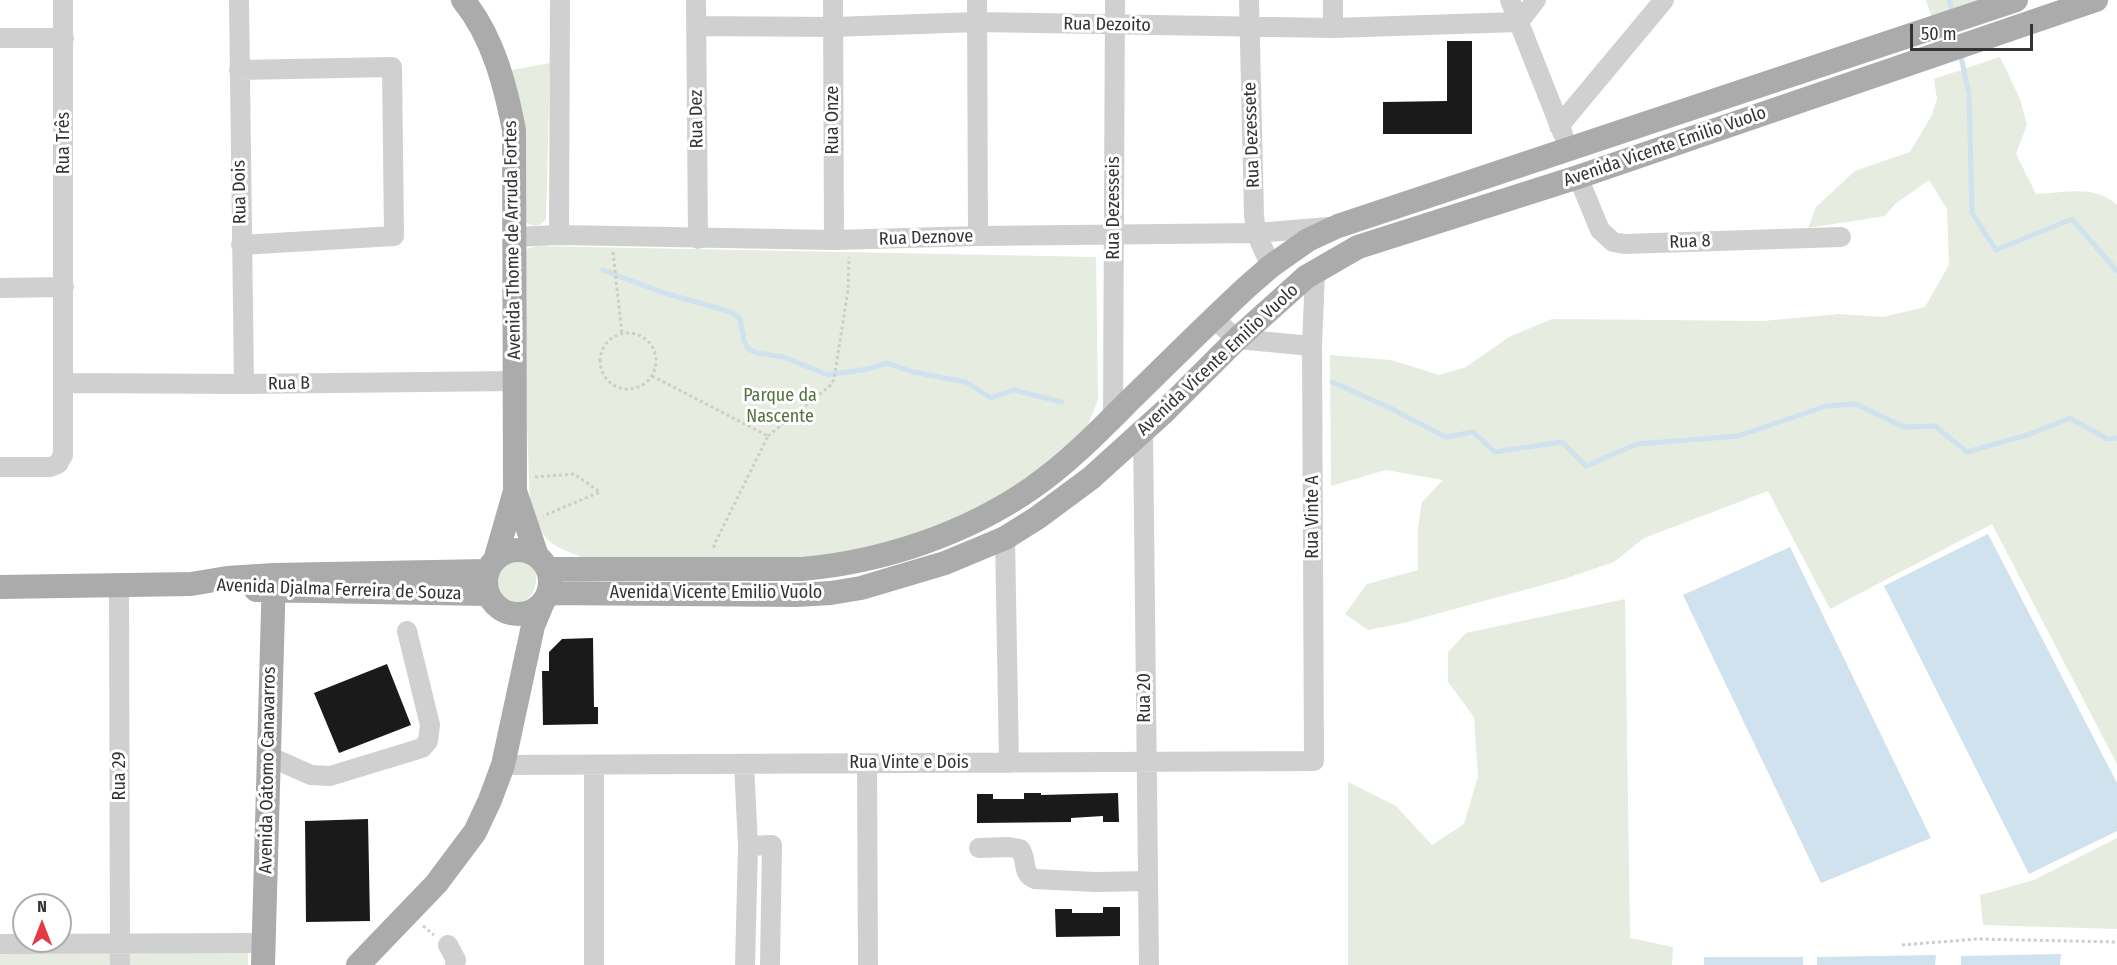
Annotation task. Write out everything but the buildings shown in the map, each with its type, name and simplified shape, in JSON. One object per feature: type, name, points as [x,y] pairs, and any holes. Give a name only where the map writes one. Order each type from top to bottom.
[{"type":"main road","name":"Avenida Thome de Arruda Fortes","points":[[464,0],[471,9],[493,53],[506,86],[514,129],[515,484],[525,524],[544,580]]},
{"type":"main road","name":"Avenida Vicente Emilio Vuolo","points":[[544,580],[835,566],[873,559],[916,545],[981,518],[1032,488],[1080,450],[1213,318],[1271,266],[1308,240],[1338,226],[2016,0]]},
{"type":"main road","name":"Avenida Vicente Emilio Vuolo","points":[[544,580],[785,595],[831,593],[861,588],[945,563],[1005,538],[1037,518],[1091,478],[1143,431],[1237,339],[1306,277],[1359,247],[1578,177],[2096,0]]},
{"type":"main road","name":"Avenida Thome de Arruda Fortes","points":[[490,574],[515,484]]},
{"type":"main road","points":[[358,965],[436,884],[475,832],[503,765],[544,580],[527,551],[516,549],[506,552],[490,574],[493,602],[508,612],[527,612],[544,580]]},
{"type":"main road","name":"Avenida Djalma Ferreira de Souza","points":[[0,586],[190,584],[227,578],[273,583],[490,574]]},
{"type":"main road","name":"Avenida Oátomo Canavarros","points":[[264,954],[273,583]]},
{"type":"street","name":"Rua Três","points":[[0,467],[50,467],[58,464],[63,456],[63,0]]},
{"type":"street","name":"Rua Dois","points":[[239,0],[244,384]]},
{"type":"street","points":[[559,235],[560,0]]},
{"type":"street","name":"Rua Dez","points":[[696,0],[698,238]]},
{"type":"street","name":"Rua Onze","points":[[833,0],[842,240]]},
{"type":"street","points":[[977,0],[978,236]]},
{"type":"street","name":"Rua Dezesseis","points":[[1113,417],[1115,0]]},
{"type":"street","name":"Rua Dezessete","points":[[1249,0],[1256,233],[1271,266]]},
{"type":"street","points":[[1333,0],[1333,28]]},
{"type":"street","points":[[1510,0],[1569,150]]},
{"type":"street","points":[[1519,22],[1536,0]]},
{"type":"street","points":[[1559,126],[1664,0]]},
{"type":"street","name":"Rua Dezoito","points":[[696,26],[833,27],[976,22],[1333,28],[1519,22]]},
{"type":"street","points":[[0,38],[64,38]]},
{"type":"street","points":[[239,70],[392,67],[394,236],[241,245]]},
{"type":"street","name":"Rua 8","points":[[1578,177],[1600,230],[1613,242],[1624,244],[1841,237]]},
{"type":"street","name":"Rua Deznove","points":[[514,237],[559,235],[842,240],[1256,233],[1338,226]]},
{"type":"street","name":"Rua Vinte A","points":[[1314,761],[1312,346],[1315,272]]},
{"type":"street","points":[[0,288],[64,287]]},
{"type":"street","points":[[1213,318],[1237,339],[1312,346]]},
{"type":"street","name":"Rua B","points":[[64,383],[515,381]]},
{"type":"street","name":"Rua 20","points":[[1143,431],[1149,965]]},
{"type":"street","points":[[1005,538],[1009,763]]},
{"type":"street","name":"Rua 29","points":[[119,586],[120,965]]},
{"type":"street","points":[[268,756],[311,775],[330,776],[422,748],[428,741],[430,724],[407,631]]},
{"type":"street","name":"Rua Vinte e Dois","points":[[503,765],[1314,761]]},
{"type":"street","points":[[744,764],[748,846],[745,965]]},
{"type":"street","points":[[867,764],[868,965]]},
{"type":"street","points":[[594,765],[594,965]]},
{"type":"street","points":[[748,846],[772,845],[770,965]]},
{"type":"street","points":[[979,848],[1020,849],[1025,856],[1026,872],[1029,877],[1035,879],[1095,882],[1147,881]]},
{"type":"street","points":[[0,944],[120,944],[264,954]]},
{"type":"street","points":[[448,945],[456,960],[456,965]]},
{"type":"path","points":[[714,545],[768,436],[831,385],[848,290],[842,240]]},
{"type":"path","points":[[613,264],[622,334]]},
{"type":"path","points":[[631,333],[640,336],[648,341],[656,358],[652,376],[638,387],[620,388],[605,377],[601,369],[602,351],[613,338],[622,334],[631,333]]},
{"type":"path","points":[[652,376],[768,436]]},
{"type":"path","points":[[515,484],[574,474],[600,492],[525,524]]},
{"type":"path","points":[[407,914],[448,945]]},
{"type":"path","points":[[1902,945],[1977,939],[2117,942]]},
{"type":"green space","points":[[1926,0],[1983,0],[1932,18]]},
{"type":"green space","points":[[2000,57],[2020,99],[2027,125],[2016,154],[2036,194],[2089,192],[2108,198],[2117,205],[2117,764],[1992,524],[1830,609],[1768,491],[1644,538],[1614,562],[1561,580],[1403,623],[1368,630],[1345,614],[1367,584],[1418,570],[1418,527],[1422,502],[1443,480],[1386,470],[1331,486],[1330,355],[1391,360],[1439,375],[1466,367],[1509,337],[1552,319],[1763,321],[1839,314],[1883,317],[1925,307],[1949,265],[1947,209],[1929,180],[1895,204],[1885,216],[1808,228],[1816,207],[1855,171],[1910,152],[1932,115],[1937,99],[1934,79]]},
{"type":"green space","points":[[550,63],[546,219],[535,226],[523,221],[507,71]]},
{"type":"green space","name":"Parque da Nascente","points":[[537,246],[1096,257],[1098,400],[1087,427],[1011,492],[948,526],[870,552],[789,562],[581,557],[548,540],[539,527],[530,506],[521,261],[522,250]]},
{"type":"green space","points":[[508,556],[525,559],[534,568],[536,580],[533,592],[525,601],[515,606],[502,604],[489,592],[489,569]]},
{"type":"green space","points":[[1625,599],[1630,938],[1673,947],[1672,965],[1348,965],[1348,782],[1396,806],[1432,845],[1464,824],[1478,776],[1474,717],[1448,682],[1448,652],[1466,633]]},
{"type":"green space","points":[[2117,838],[2117,929],[1983,925],[1980,895],[2034,880]]},
{"type":"green space","points":[[126,951],[248,951],[248,965],[126,965]]},
{"type":"green space","points":[[110,953],[110,965],[0,965],[0,954]]},
{"type":"water","points":[[1988,534],[2117,783],[2117,831],[2029,874],[1884,586]]},
{"type":"water","points":[[1790,547],[1931,838],[1821,883],[1683,595]]},
{"type":"water","points":[[2061,954],[2060,965],[1961,965],[1961,956]]},
{"type":"water","points":[[1936,955],[1935,965],[1817,965],[1817,957]]},
{"type":"water","points":[[1704,957],[1803,957],[1803,965],[1704,965]]},
{"type":"waterway","points":[[1949,0],[1953,16]]},
{"type":"waterway","points":[[1960,52],[1969,94],[1972,213],[1996,250],[2072,219],[2117,271]]},
{"type":"waterway","points":[[603,270],[661,292],[731,312],[740,319],[744,341],[748,349],[757,353],[783,357],[828,375],[868,369],[887,363],[913,372],[966,382],[991,398],[1013,390],[1062,402]]},
{"type":"waterway","points":[[1332,382],[1388,407],[1446,437],[1473,432],[1495,452],[1562,442],[1586,466],[1637,444],[1738,436],[1826,406],[1856,404],[1904,427],[1935,426],[1967,452],[2027,435],[2070,418],[2107,439],[2117,438]]}]
